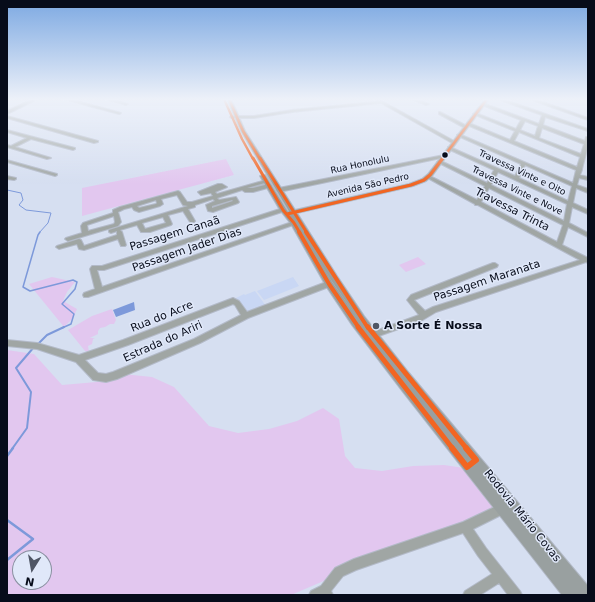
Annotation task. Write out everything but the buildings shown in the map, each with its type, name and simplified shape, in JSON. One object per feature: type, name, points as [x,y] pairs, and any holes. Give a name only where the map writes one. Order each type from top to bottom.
[{"type":"main road","name":"Rodovia Mário Covas","points":[[237,127],[267,182],[373,335],[472,463],[501,509],[571,595]]},
{"type":"main road","name":"Rodovia Mário Covas","points":[[241,127],[279,190],[288,212],[329,284],[385,363],[587,595]]},
{"type":"main road","name":"Avenida São Pedro","points":[[288,212],[421,182],[428,177],[466,127]]},
{"type":"street","points":[[43,127],[96,142]]},
{"type":"street","points":[[429,127],[454,142]]},
{"type":"street","points":[[472,127],[580,170]]},
{"type":"street","points":[[511,127],[583,156]]},
{"type":"street","points":[[511,142],[520,127]]},
{"type":"street","points":[[537,138],[541,127]]},
{"type":"street","points":[[545,127],[587,140],[587,150],[583,156],[566,224],[559,245]]},
{"type":"street","points":[[7,131],[73,149]]},
{"type":"street","points":[[460,136],[588,191]]},
{"type":"street","points":[[10,146],[30,138]]},
{"type":"street","points":[[10,146],[49,158]]},
{"type":"street","name":"Travessa Vinte e Oito","points":[[450,148],[588,212]]},
{"type":"street","name":"Rua Honolulu","points":[[279,190],[444,156]]},
{"type":"street","points":[[7,160],[55,175]]},
{"type":"street","name":"Travessa Vinte e Nove","points":[[439,162],[588,235]]},
{"type":"street","points":[[582,162],[588,163]]},
{"type":"street","points":[[517,178],[524,164]]},
{"type":"street","points":[[477,204],[497,170]]},
{"type":"street","points":[[578,176],[588,179]]},
{"type":"street","points":[[7,177],[14,178]]},
{"type":"street","name":"Travessa Trinta","points":[[428,177],[477,204],[587,260]]},
{"type":"street","points":[[246,188],[246,183],[267,182]]},
{"type":"street","points":[[68,239],[116,216],[116,210],[178,193],[185,204],[188,204],[246,188],[253,190],[267,182]]},
{"type":"street","points":[[59,247],[215,197]]},
{"type":"street","points":[[184,208],[192,221]]},
{"type":"street","name":"Passagem Canaã","points":[[99,290],[94,268],[117,263],[288,212]]},
{"type":"street","points":[[139,222],[143,231],[148,231],[169,224],[165,214]]},
{"type":"street","name":"Passagem Jader Dias","points":[[86,295],[294,223]]},
{"type":"street","points":[[118,229],[123,245]]},
{"type":"street","points":[[79,241],[81,248],[84,248],[120,236]]},
{"type":"street","name":"Passagem Maranata","points":[[373,335],[411,322],[437,309],[587,260]]},
{"type":"street","points":[[424,315],[410,300],[495,265]]},
{"type":"street","name":"Estrada do Ariri","points":[[7,343],[33,346],[79,359],[96,377],[106,378],[197,341],[244,316],[329,284]]},
{"type":"street","name":"Rua do Acre","points":[[79,359],[125,343],[233,301],[237,303],[244,316]]},
{"type":"street","points":[[322,593],[339,572],[354,565],[465,527],[501,509]]},
{"type":"street","points":[[465,527],[500,576],[516,595]]},
{"type":"street","points":[[469,595],[500,576]]},
{"type":"shaded area","points":[[226,159],[234,175],[82,216],[82,188]]},
{"type":"shaded area","points":[[418,257],[426,264],[406,272],[399,265]]},
{"type":"shaded area","points":[[52,277],[75,282],[67,292],[63,301],[77,309],[73,318],[64,327],[29,284]]},
{"type":"shaded area","points":[[293,277],[299,286],[264,300],[257,291]]},
{"type":"shaded area","points":[[255,291],[266,306],[246,314],[236,298]]},
{"type":"shaded area","points":[[112,309],[116,320],[114,324],[100,328],[98,334],[90,338],[95,338],[93,339],[92,344],[88,346],[89,352],[85,351],[68,330],[92,316]]},
{"type":"shaded area","points":[[7,350],[34,354],[62,385],[108,381],[123,374],[152,377],[174,387],[209,426],[238,433],[269,429],[297,421],[323,408],[339,419],[345,456],[355,468],[382,471],[413,466],[444,465],[464,468],[494,508],[291,595],[7,595]]},
{"type":"water","points":[[134,302],[135,310],[116,317],[113,310]]},
{"type":"waterway","points":[[7,190],[21,193],[23,200],[19,205],[26,210],[51,213],[48,223],[39,233]]},
{"type":"waterway","points":[[40,232],[23,287],[30,291],[73,280],[77,282],[75,289],[62,304],[74,314],[71,324],[62,328]]},
{"type":"waterway","points":[[38,344],[47,335],[64,327]]},
{"type":"waterway","points":[[12,449],[27,428],[31,392],[16,368],[34,347]]},
{"type":"waterway","points":[[7,456],[13,448]]},
{"type":"waterway","points":[[7,520],[33,539],[7,560]]},
{"type":"transit line","points":[[237,127],[283,210],[294,223],[329,284],[355,323],[467,467],[476,460],[373,335],[348,299],[241,127]]},
{"type":"transit line","points":[[287,214],[411,185],[424,180],[430,175],[466,127]]},
{"type":"place","name":"A Sorte É Nossa","points":[[376,326]]}]
